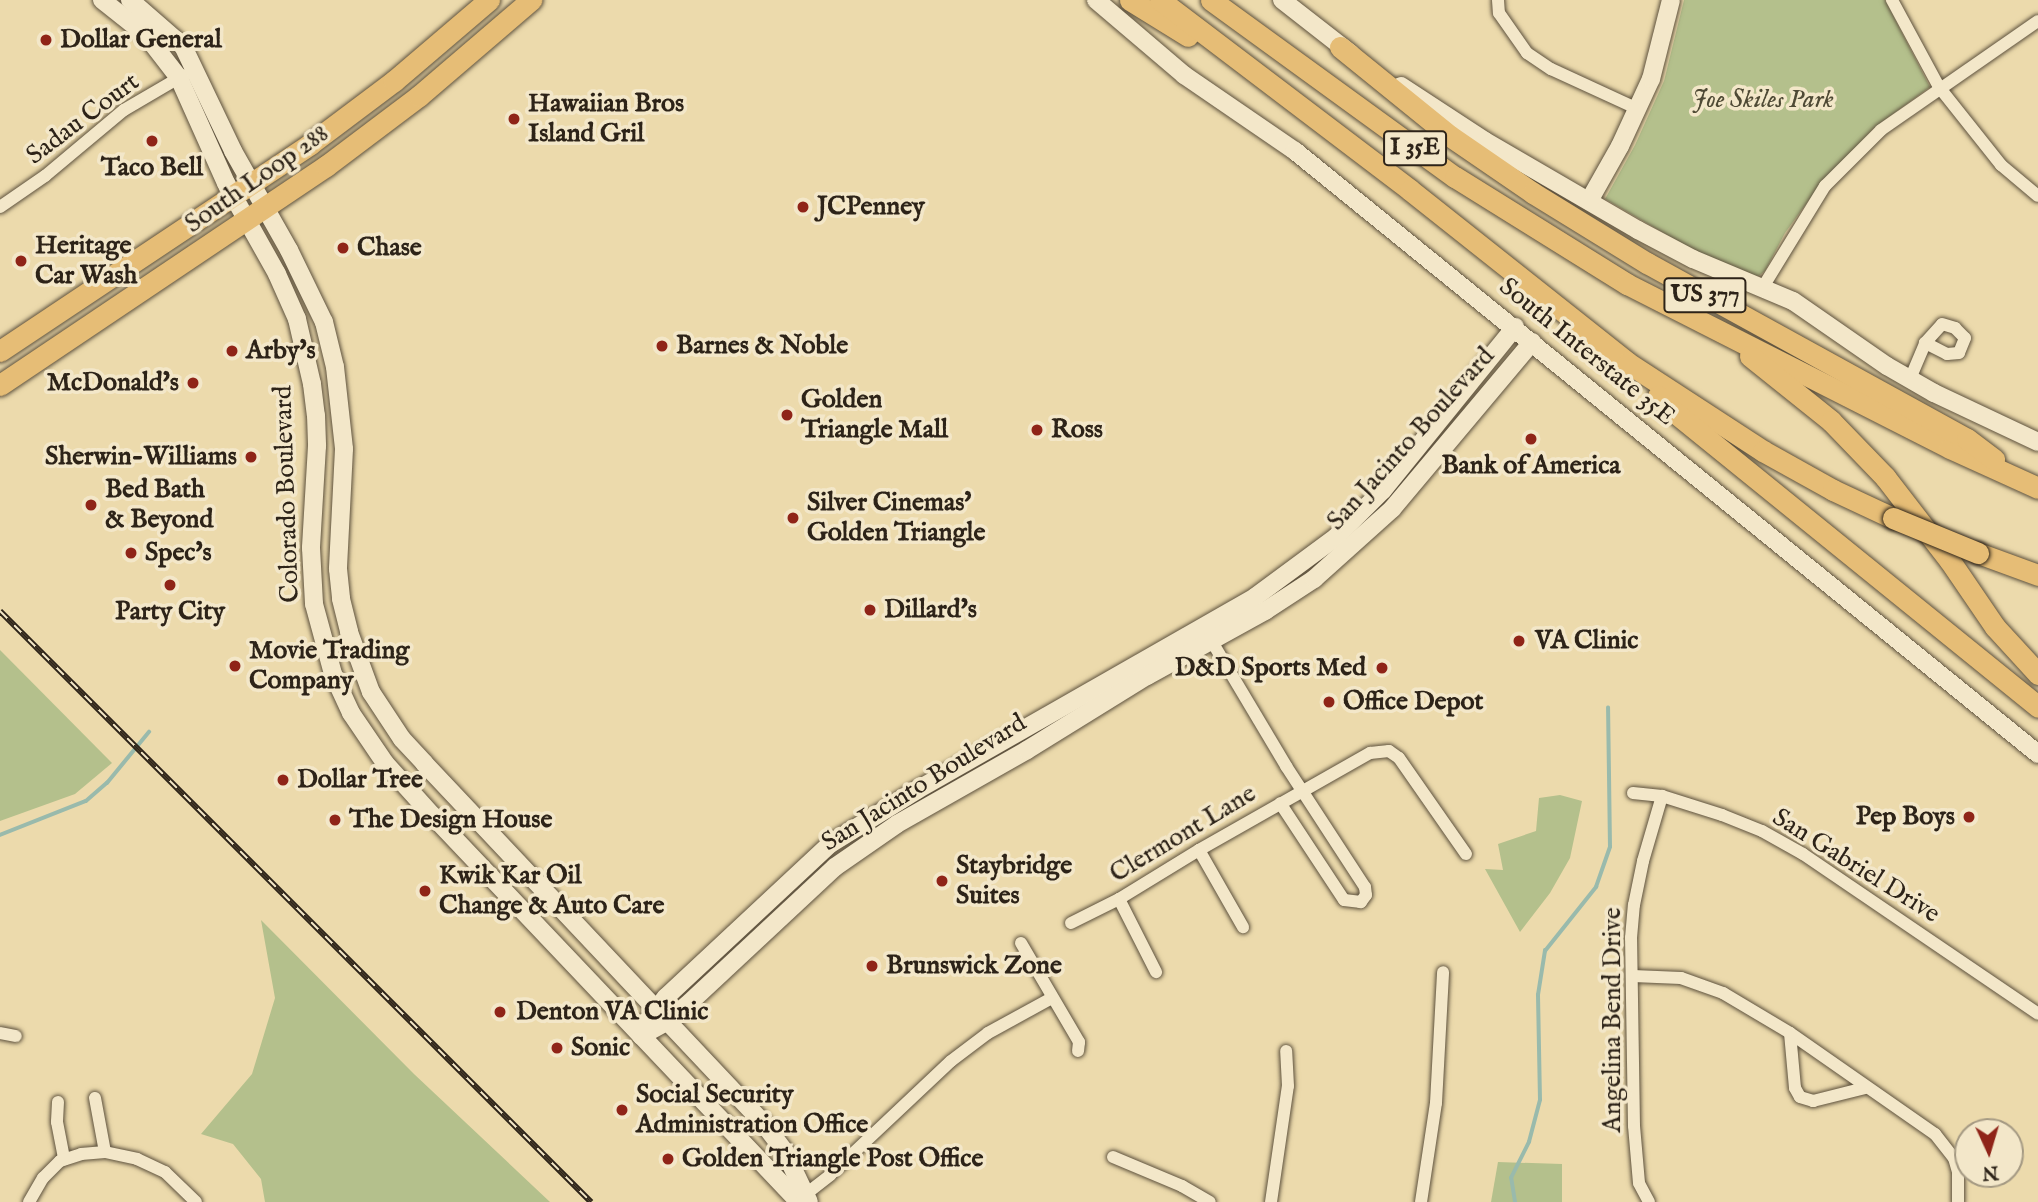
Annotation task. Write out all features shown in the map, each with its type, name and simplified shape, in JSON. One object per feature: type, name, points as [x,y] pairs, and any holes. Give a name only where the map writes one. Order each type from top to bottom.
[{"type":"highway","name":"South Loop 288","points":[[0,351],[252,186],[394,81],[489,0]]},
{"type":"highway","points":[[1130,0],[1299,107]]},
{"type":"highway","name":"I 35E","points":[[1160,0],[1410,190],[1628,363],[1763,451],[1833,490],[1893,518],[2038,575]]},
{"type":"highway","name":"I 35E","points":[[1211,0],[1455,177],[1627,284],[1711,329],[1785,362],[1950,449],[2031,485]]},
{"type":"highway","name":"South Loop 288","points":[[0,384],[266,209],[419,96],[525,2]]},
{"type":"highway","name":"US 377","points":[[1340,47],[1450,136],[1533,193],[1647,263],[1968,439],[2031,485]]},
{"type":"highway","points":[[1711,329],[1780,377],[1859,450],[1914,513],[1995,627],[2038,674]]},
{"type":"highway","points":[[1628,363],[1673,411],[2038,707]]},
{"type":"main road","name":"Colorado Boulevard","points":[[102,0],[187,72],[266,209],[324,322],[335,367],[344,449],[338,563],[349,632],[364,678],[383,712],[424,764],[764,1124],[785,1152],[804,1199]]},
{"type":"main road","name":"Colorado Boulevard","points":[[130,0],[175,36],[187,72],[200,131],[233,198],[277,274],[306,351],[314,400],[317,446],[312,562],[314,604],[326,651],[351,713],[386,762],[432,816],[641,1036],[804,1199]]},
{"type":"main road","name":"South Interstate 35E","points":[[1096,0],[1184,75],[1294,150],[2038,754]]},
{"type":"main road","name":"US 377","points":[[1282,0],[1340,47]]},
{"type":"main road","points":[[1589,201],[1638,108],[1660,48],[1671,0]]},
{"type":"main road","points":[[1340,47],[1485,141],[1589,201],[1693,259],[1763,287],[1801,306],[1886,366],[2038,442]]},
{"type":"main road","name":"San Jacinto Boulevard","points":[[660,1016],[846,859],[897,824],[992,769],[1255,597],[1336,537],[1383,490],[1515,327]]},
{"type":"main road","name":"San Jacinto Boulevard","points":[[1212,640],[1265,611],[1348,552],[1392,509],[1532,342]]},
{"type":"main road","points":[[306,351],[317,357],[328,371],[338,437],[344,449]]},
{"type":"main road","points":[[1336,537],[1348,552]]},
{"type":"main road","points":[[312,562],[338,563]]},
{"type":"main road","name":"San Jacinto Boulevard","points":[[641,1036],[753,915],[830,844],[982,753],[1191,638]]},
{"type":"main road","points":[[1191,638],[1212,640]]},
{"type":"main road","points":[[982,753],[992,769]]},
{"type":"main road","points":[[753,915],[765,930]]},
{"type":"street","points":[[1498,0],[1499,13],[1527,53],[1551,69],[1638,108]]},
{"type":"street","points":[[1892,0],[1939,88],[2001,165],[2038,195]]},
{"type":"street","points":[[1763,287],[1825,186],[1881,130],[2038,21]]},
{"type":"street","name":"Sadau Court","points":[[0,207],[45,176],[124,110],[187,72]]},
{"type":"street","points":[[1910,379],[1925,343]]},
{"type":"street","points":[[1212,640],[1302,792]]},
{"type":"street","name":"Clermont Lane","points":[[1071,923],[1119,900],[1199,850],[1370,753],[1389,751],[1399,758],[1466,854]]},
{"type":"street","name":"Clermont Lane","points":[[1280,803],[1345,900],[1362,902],[1366,895],[1365,887],[1302,792]]},
{"type":"street","name":"San Gabriel Drive","points":[[1633,793],[1662,796],[1762,831],[1803,854],[2038,1014]]},
{"type":"street","name":"Angelina Bend Drive","points":[[1649,1202],[1639,1183],[1637,1169],[1634,905],[1662,796]]},
{"type":"street","points":[[1199,850],[1243,927]]},
{"type":"street","points":[[1119,900],[1156,972]]},
{"type":"street","points":[[1021,943],[1079,1042],[1078,1051]]},
{"type":"street","points":[[1420,1202],[1437,1103],[1443,972]]},
{"type":"street","points":[[1633,976],[1681,978],[1723,993],[1790,1033],[1865,1088],[1935,1134],[1954,1158],[1958,1172],[1958,1202]]},
{"type":"street","points":[[804,1199],[951,1061],[988,1033],[1052,998]]},
{"type":"street","points":[[0,1033],[16,1036]]},
{"type":"street","points":[[1790,1033],[1795,1088],[1800,1097],[1813,1101],[1865,1088]]},
{"type":"street","points":[[1271,1202],[1288,1086],[1286,1051]]},
{"type":"street","points":[[95,1098],[106,1152]]},
{"type":"street","points":[[58,1102],[57,1122],[64,1159]]},
{"type":"street","points":[[29,1202],[43,1178],[64,1159],[106,1152],[138,1159],[165,1171],[196,1202]]},
{"type":"street","points":[[1113,1157],[1182,1186],[1210,1202]]},
{"type":"green space","name":"Joe Skiles Park","points":[[1684,0],[1885,0],[1930,87],[1875,127],[1822,182],[1785,233],[1765,271],[1756,278],[1695,251],[1605,199],[1635,145],[1664,81]]},
{"type":"green space","points":[[0,650],[112,763],[75,794],[0,821]]},
{"type":"green space","points":[[1560,795],[1582,801],[1570,858],[1550,893],[1520,932],[1485,869],[1503,870],[1498,844],[1536,831],[1539,798]]},
{"type":"green space","points":[[261,920],[414,1074],[550,1202],[265,1202],[261,1179],[233,1144],[201,1134],[252,1074],[275,998]]},
{"type":"green space","points":[[1498,1162],[1562,1164],[1562,1202],[1491,1202]]},
{"type":"waterway","points":[[1515,1202],[1511,1178],[1529,1142],[1540,1100],[1538,995],[1545,951],[1596,887],[1610,847],[1608,708]]},
{"type":"waterway","points":[[0,835],[86,801],[107,783],[149,732]]},
{"type":"railway","points":[[0,611],[591,1202]]},
{"type":"place","name":"Dollar General","points":[[46,40]]},
{"type":"place","name":"Hawaiian Bros Island Gril","points":[[514,119]]},
{"type":"place","name":"Taco Bell","points":[[152,141]]},
{"type":"place","name":"JCPenney","points":[[803,207]]},
{"type":"place","name":"Chase","points":[[343,248]]},
{"type":"place","name":"Heritage Car Wash","points":[[21,261]]},
{"type":"place","name":"Barnes & Noble","points":[[662,346]]},
{"type":"place","name":"Arby's","points":[[232,351]]},
{"type":"place","name":"McDonald's","points":[[193,383]]},
{"type":"place","name":"Golden Triangle Mall","points":[[787,415]]},
{"type":"place","name":"Ross","points":[[1037,430]]},
{"type":"place","name":"Bank of America","points":[[1531,439]]},
{"type":"place","name":"Sherwin-Williams","points":[[251,457]]},
{"type":"place","name":"Bed Bath & Beyond","points":[[91,505]]},
{"type":"place","name":"Silver Cinemas' Golden Triangle","points":[[793,518]]},
{"type":"place","name":"Spec's","points":[[131,553]]},
{"type":"place","name":"Party City","points":[[170,585]]},
{"type":"place","name":"Dillard's","points":[[870,610]]},
{"type":"place","name":"VA Clinic","points":[[1519,641]]},
{"type":"place","name":"Movie Trading Company","points":[[235,666]]},
{"type":"place","name":"D&D Sports Med","points":[[1382,668]]},
{"type":"place","name":"Office Depot","points":[[1329,702]]},
{"type":"place","name":"Dollar Tree","points":[[283,780]]},
{"type":"place","name":"Pep Boys","points":[[1969,817]]},
{"type":"place","name":"The Design House","points":[[335,820]]},
{"type":"place","name":"Staybridge Suites","points":[[942,881]]},
{"type":"place","name":"Kwik Kar Oil Change & Auto Care","points":[[425,891]]},
{"type":"place","name":"Brunswick Zone","points":[[872,966]]},
{"type":"place","name":"Denton VA Clinic","points":[[500,1012]]},
{"type":"place","name":"Sonic","points":[[557,1048]]},
{"type":"place","name":"Social Security Administration Office","points":[[622,1110]]},
{"type":"place","name":"Golden Triangle Post Office","points":[[668,1159]]}]
